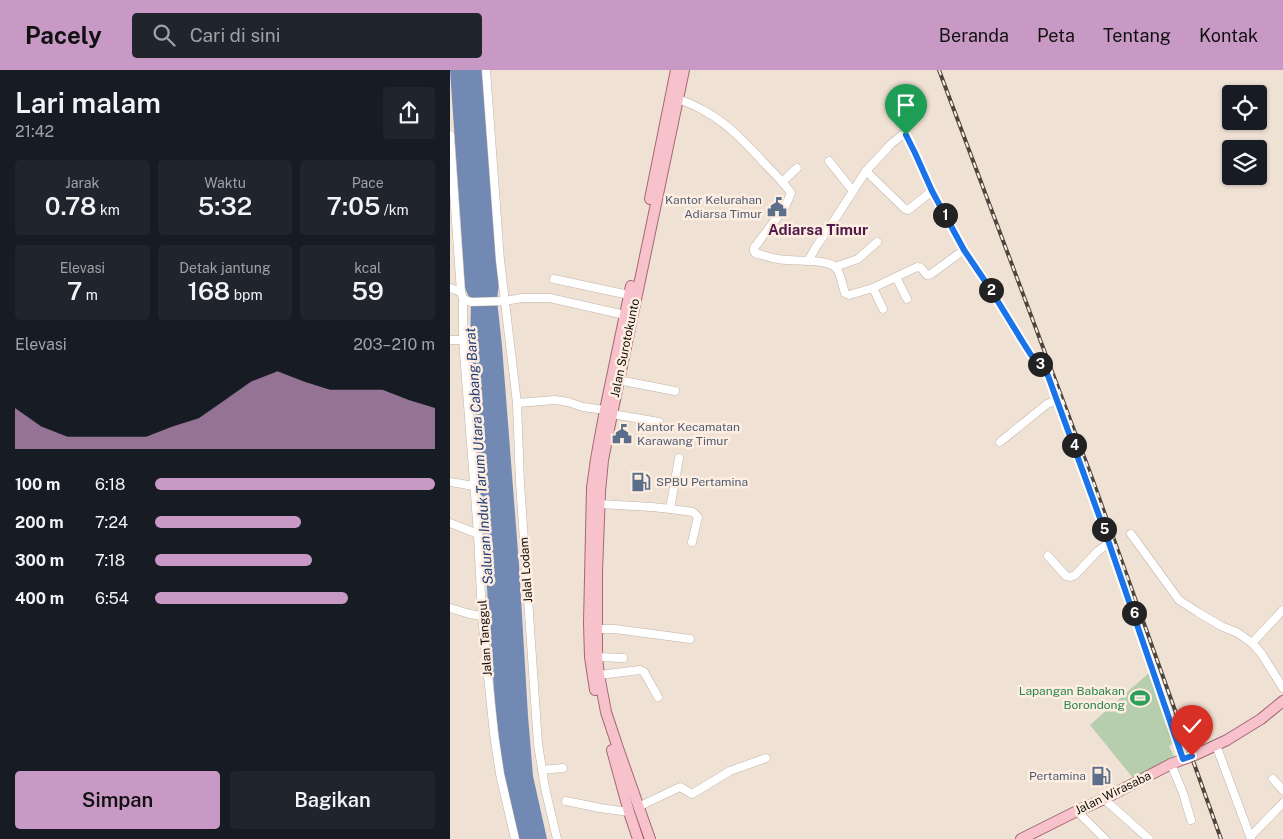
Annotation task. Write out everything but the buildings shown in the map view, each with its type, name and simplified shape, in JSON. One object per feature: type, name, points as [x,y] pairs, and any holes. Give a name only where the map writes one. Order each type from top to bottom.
[{"type":"main road","name":"Jalan Surotokunto","points":[[612,398],[625,315],[676,70]]},
{"type":"main road","name":"Jalan Surotokunto","points":[[593,626],[594,536],[592,488],[596,459],[618,380],[684,70]]},
{"type":"main road","name":"Jalan Surotokunto","points":[[594,536],[600,504],[608,412]]},
{"type":"main road","points":[[593,626],[606,712],[650,839]]},
{"type":"main road","points":[[593,626],[590,657],[592,676],[601,714],[638,839]]},
{"type":"main road","name":"Jalan Wirasaba","points":[[1021,839],[1172,764],[1216,745],[1261,719],[1283,701]]},
{"type":"street","name":"Jalal Lodam","points":[[486,70],[500,260],[501,300],[517,403],[520,483],[538,744],[545,788],[557,839]]},
{"type":"street","points":[[678,99],[694,104],[724,123],[738,135],[790,191],[791,196],[785,207],[754,248],[755,253],[778,259],[827,263],[838,271],[846,294],[849,295],[872,288],[919,267],[927,275],[931,274],[964,250]]},
{"type":"street","points":[[808,261],[866,171],[891,144],[905,134],[932,191],[964,250],[1027,349],[1045,368],[1109,543],[1183,759]]},
{"type":"street","name":"Jalan Tanggul","points":[[450,135],[454,249],[465,298],[463,340],[478,534],[482,616],[494,734],[500,774],[515,839]]},
{"type":"street","points":[[829,162],[853,191]]},
{"type":"street","points":[[782,182],[797,168]]},
{"type":"street","points":[[866,171],[908,210],[932,191]]},
{"type":"street","points":[[835,267],[858,259],[877,242]]},
{"type":"street","points":[[896,277],[907,299]]},
{"type":"street","points":[[554,279],[629,296]]},
{"type":"street","points":[[450,288],[465,298],[501,300],[550,298],[625,315]]},
{"type":"street","points":[[872,288],[883,309]]},
{"type":"street","points":[[450,340],[463,340]]},
{"type":"street","points":[[618,380],[675,391]]},
{"type":"street","points":[[517,403],[555,400],[659,422]]},
{"type":"street","points":[[1000,442],[1047,404],[1057,400]]},
{"type":"street","points":[[670,509],[678,458]]},
{"type":"street","points":[[450,482],[474,486]]},
{"type":"street","points":[[600,504],[693,512],[698,516],[698,522],[692,542]]},
{"type":"street","points":[[450,523],[478,534]]},
{"type":"street","points":[[1131,534],[1179,600],[1221,626],[1238,633],[1252,643],[1283,688]]},
{"type":"street","points":[[1048,556],[1066,576],[1070,577],[1075,575],[1109,543]]},
{"type":"street","points":[[450,608],[482,616]]},
{"type":"street","points":[[1252,643],[1283,610]]},
{"type":"street","points":[[593,626],[690,639]]},
{"type":"street","points":[[598,657],[623,658]]},
{"type":"street","points":[[599,675],[640,670],[644,672],[658,697]]},
{"type":"street","points":[[1216,745],[1251,838],[1283,803]]},
{"type":"street","points":[[638,807],[680,787],[692,794],[730,771],[766,758]]},
{"type":"street","points":[[1172,764],[1191,820]]},
{"type":"street","points":[[542,770],[562,768]]},
{"type":"street","points":[[1273,779],[1283,790]]},
{"type":"street","points":[[1109,796],[1123,815],[1149,839]]},
{"type":"street","points":[[566,801],[629,812]]},
{"type":"street","points":[[1077,811],[1105,839]]},
{"type":"green space","name":"Lapangan Babakan Borondong","points":[[1150,672],[1175,742],[1169,746],[1175,758],[1133,778],[1090,725]]},
{"type":"water","name":"Saluran Induk Tarum Utara Cabang Barat","points":[[450,70],[485,70],[499,284],[497,300],[519,565],[528,716],[533,776],[547,839],[517,839],[503,772],[495,704],[470,344],[471,302],[465,288]]},
{"type":"railway","points":[[939,70],[1092,478],[1221,839]]},
{"type":"place","name":"Kantor Kelurahan Adiarsa Timur","points":[[777,207]]},
{"type":"place","name":"Kantor Kecamatan Karawang Timur","points":[[622,434]]},
{"type":"place","name":"SPBU Pertamina","points":[[641,482]]},
{"type":"place","name":"Lapangan Babakan Borondong","points":[[1140,698]]},
{"type":"place","name":"Pertamina","points":[[1101,776]]},
{"type":"district","name":"Adiarsa Timur","points":[[818,230]]},
{"type":"route","points":[[906,135],[932,191],[964,250],[1031,355],[1045,368],[1109,543],[1183,759],[1192,756]]}]
